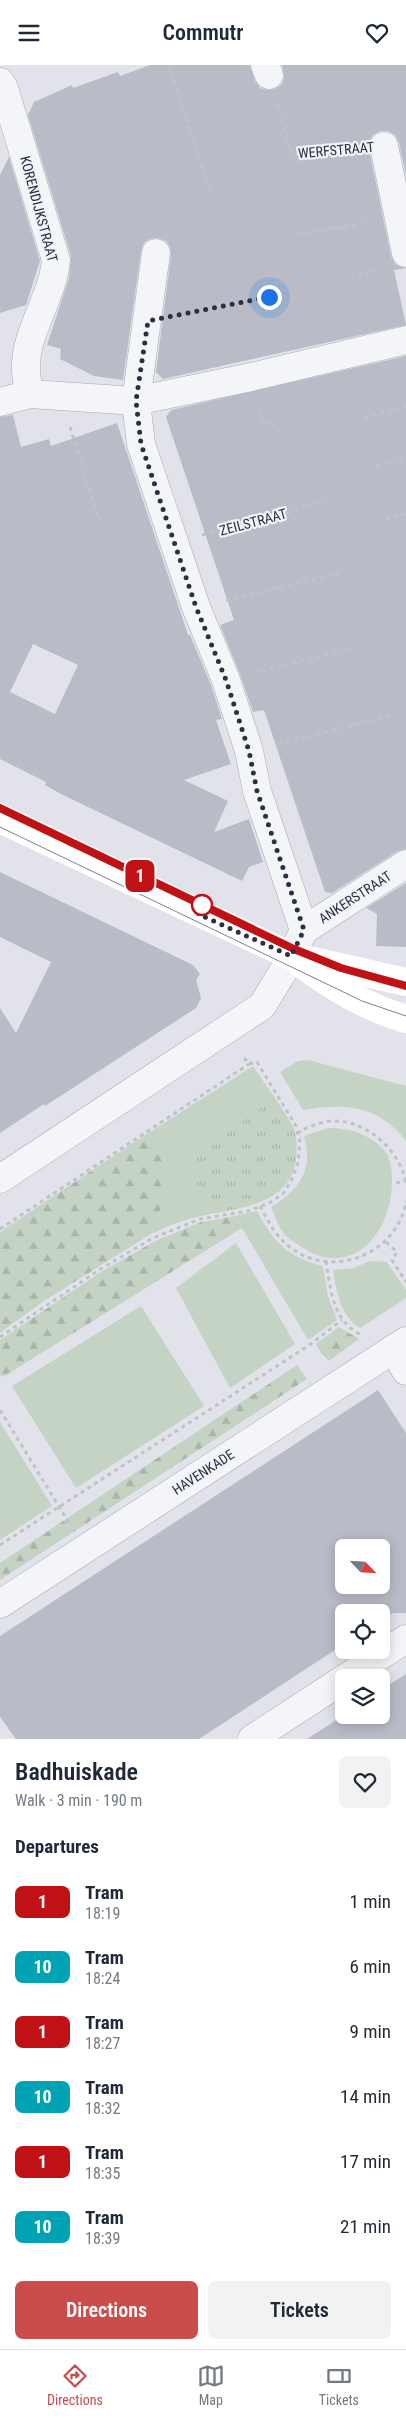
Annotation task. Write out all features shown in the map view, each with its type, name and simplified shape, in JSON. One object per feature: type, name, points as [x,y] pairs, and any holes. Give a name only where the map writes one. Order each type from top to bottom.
[{"type":"main road","points":[[0,819],[291,956],[345,995],[381,1011],[406,1019]]},
{"type":"main road","points":[[291,956],[406,982]]},
{"type":"street","points":[[0,71],[10,65]]},
{"type":"street","name":"KORENDIJKSTRAAT","points":[[0,82],[4,88],[56,260],[55,276],[29,346],[26,369],[30,394]]},
{"type":"street","points":[[384,146],[399,218],[397,261]]},
{"type":"street","points":[[0,1179],[226,1032],[262,1006],[304,930],[257,791],[249,751],[226,680],[196,607],[141,444],[136,401],[156,253]]},
{"type":"street","points":[[0,402],[30,394],[136,401],[251,377],[406,340]]},
{"type":"street","name":"ANKERSTRAAT","points":[[304,930],[406,864]]},
{"type":"street","name":"HAVENKADE","points":[[0,1604],[402,1354]]},
{"type":"street","points":[[360,1669],[406,1639]]},
{"type":"street","points":[[252,1739],[335,1685]]},
{"type":"path","points":[[169,65],[211,194]]},
{"type":"path","name":"WERFSTRAAT","points":[[267,70],[292,154],[384,146]]},
{"type":"path","points":[[297,234],[399,218]]},
{"type":"path","points":[[350,276],[397,261]]},
{"type":"path","points":[[148,321],[269,297]]},
{"type":"path","points":[[251,377],[263,423],[276,425],[279,433],[290,430]]},
{"type":"path","points":[[68,397],[70,432],[100,521]]},
{"type":"path","points":[[365,418],[406,406]]},
{"type":"path","points":[[376,466],[406,458]]},
{"type":"path","name":"ZEILSTRAAT","points":[[173,542],[284,515],[299,507],[332,500]]},
{"type":"path","points":[[386,519],[406,514]]},
{"type":"path","points":[[196,607],[341,573]]},
{"type":"path","points":[[226,680],[353,649]]},
{"type":"path","points":[[249,751],[390,716]]},
{"type":"path","points":[[226,1032],[249,1064]]},
{"type":"path","points":[[0,1229],[249,1064],[257,1062],[296,1126],[300,1142],[298,1163],[292,1179],[283,1194],[248,1211],[200,1219],[153,1238],[99,1270],[0,1337]]},
{"type":"path","points":[[297,1133],[311,1126],[332,1121],[345,1122],[366,1130],[383,1140],[395,1154],[404,1170],[406,1181],[396,1183]]},
{"type":"path","points":[[260,1206],[275,1234],[292,1249],[315,1260],[326,1261],[355,1260],[371,1253],[386,1242],[399,1223],[406,1201]]},
{"type":"path","points":[[386,1242],[397,1251],[392,1260],[406,1281]]},
{"type":"path","points":[[326,1261],[331,1294],[342,1320],[350,1329],[402,1354]]},
{"type":"path","points":[[0,1545],[308,1346],[342,1320]]},
{"type":"path","points":[[0,1410],[65,1517]]},
{"type":"green space","points":[[308,1060],[406,1086],[406,1141],[384,1120],[360,1109],[333,1107],[303,1110],[280,1072],[298,1061]]},
{"type":"green space","points":[[253,1066],[293,1127],[296,1157],[292,1174],[284,1186],[273,1196],[259,1202],[173,1224],[151,1234],[163,1197],[165,1168],[163,1157],[133,1143]]},
{"type":"green space","points":[[274,1098],[291,1123],[296,1135],[296,1158],[292,1173],[285,1184],[263,1200],[236,1209],[208,1214],[193,1184],[190,1165],[194,1158]]},
{"type":"green space","points":[[328,1128],[354,1131],[376,1142],[388,1155],[392,1177],[391,1199],[385,1219],[374,1237],[361,1250],[344,1257],[324,1257],[294,1242],[280,1228],[271,1207],[289,1194],[302,1178],[307,1159],[304,1136]]},
{"type":"green space","points":[[146,1141],[155,1145],[163,1157],[166,1172],[166,1188],[163,1203],[151,1234],[44,1301],[0,1333],[0,1232],[133,1143]]},
{"type":"green space","points":[[257,1211],[269,1231],[283,1247],[300,1258],[323,1266],[328,1296],[337,1320],[308,1340],[235,1216]]},
{"type":"green space","points":[[235,1216],[242,1228],[3,1377],[0,1375],[0,1340],[101,1272],[155,1241],[201,1222]]},
{"type":"green space","points":[[236,1243],[295,1344],[230,1388],[176,1288]]},
{"type":"green space","points":[[370,1261],[387,1262],[406,1290],[406,1298],[360,1328],[348,1317],[344,1310],[338,1295],[333,1270],[354,1268]]},
{"type":"green space","points":[[141,1306],[204,1406],[76,1488],[12,1386]]},
{"type":"green space","points":[[339,1327],[359,1339],[329,1361],[316,1344]]},
{"type":"green space","points":[[297,1365],[307,1379],[0,1580],[0,1563]]},
{"type":"green space","points":[[0,1422],[52,1506],[0,1540]]},
{"type":"building","points":[[150,65],[250,65],[255,81],[260,88],[267,90],[275,89],[282,84],[284,77],[282,65],[406,65],[406,175],[399,143],[395,135],[388,131],[380,131],[373,135],[369,142],[369,149],[391,256],[395,264],[406,268],[394,270],[406,325],[163,379],[156,372],[171,255],[170,247],[166,241],[158,238],[150,239],[144,243],[141,251],[123,380],[94,376],[60,359],[61,349],[47,345],[69,278],[71,256],[28,115],[34,102],[72,85],[73,88],[118,72],[120,76]]},
{"type":"building","points":[[9,157],[40,261],[26,305],[0,313],[0,175]]},
{"type":"building","points":[[406,356],[406,849],[398,851],[332,893],[325,892],[264,710],[253,712],[220,625],[234,620],[166,417],[171,410]]},
{"type":"building","points":[[13,415],[21,447],[49,439],[51,446],[117,423],[188,635],[190,635],[211,685],[222,719],[216,720],[231,764],[184,780],[228,801],[214,832],[249,819],[263,862],[249,867],[242,881],[61,794],[45,785],[46,782],[0,759],[0,417]],"holes":[[[33,644],[78,665],[55,714],[10,692]]]},
{"type":"building","points":[[0,872],[193,965],[200,974],[196,980],[201,998],[196,1008],[0,1133],[0,1008],[16,1033],[51,962],[0,937]]},
{"type":"building","points":[[406,883],[406,947],[376,946],[377,914],[366,908]]},
{"type":"building","points":[[378,1390],[406,1433],[406,1613],[390,1615],[390,1604],[335,1604],[335,1650],[199,1739],[16,1739],[0,1717],[0,1636]]},
{"type":"building","points":[[406,1674],[406,1739],[307,1739],[335,1721],[335,1724],[390,1724],[390,1684]]},
{"type":"tram line","points":[[0,808],[294,949],[341,968],[406,986]]},
{"type":"tram line","name":"1","points":[[0,808],[294,949],[341,968],[406,986]]},
{"type":"tram line","points":[[0,827],[362,1001],[406,1016]]},
{"type":"route","points":[[202,905],[198,914],[291,956],[304,930],[257,791],[249,751],[226,680],[196,607],[141,444],[136,401],[148,321],[269,297]]}]
